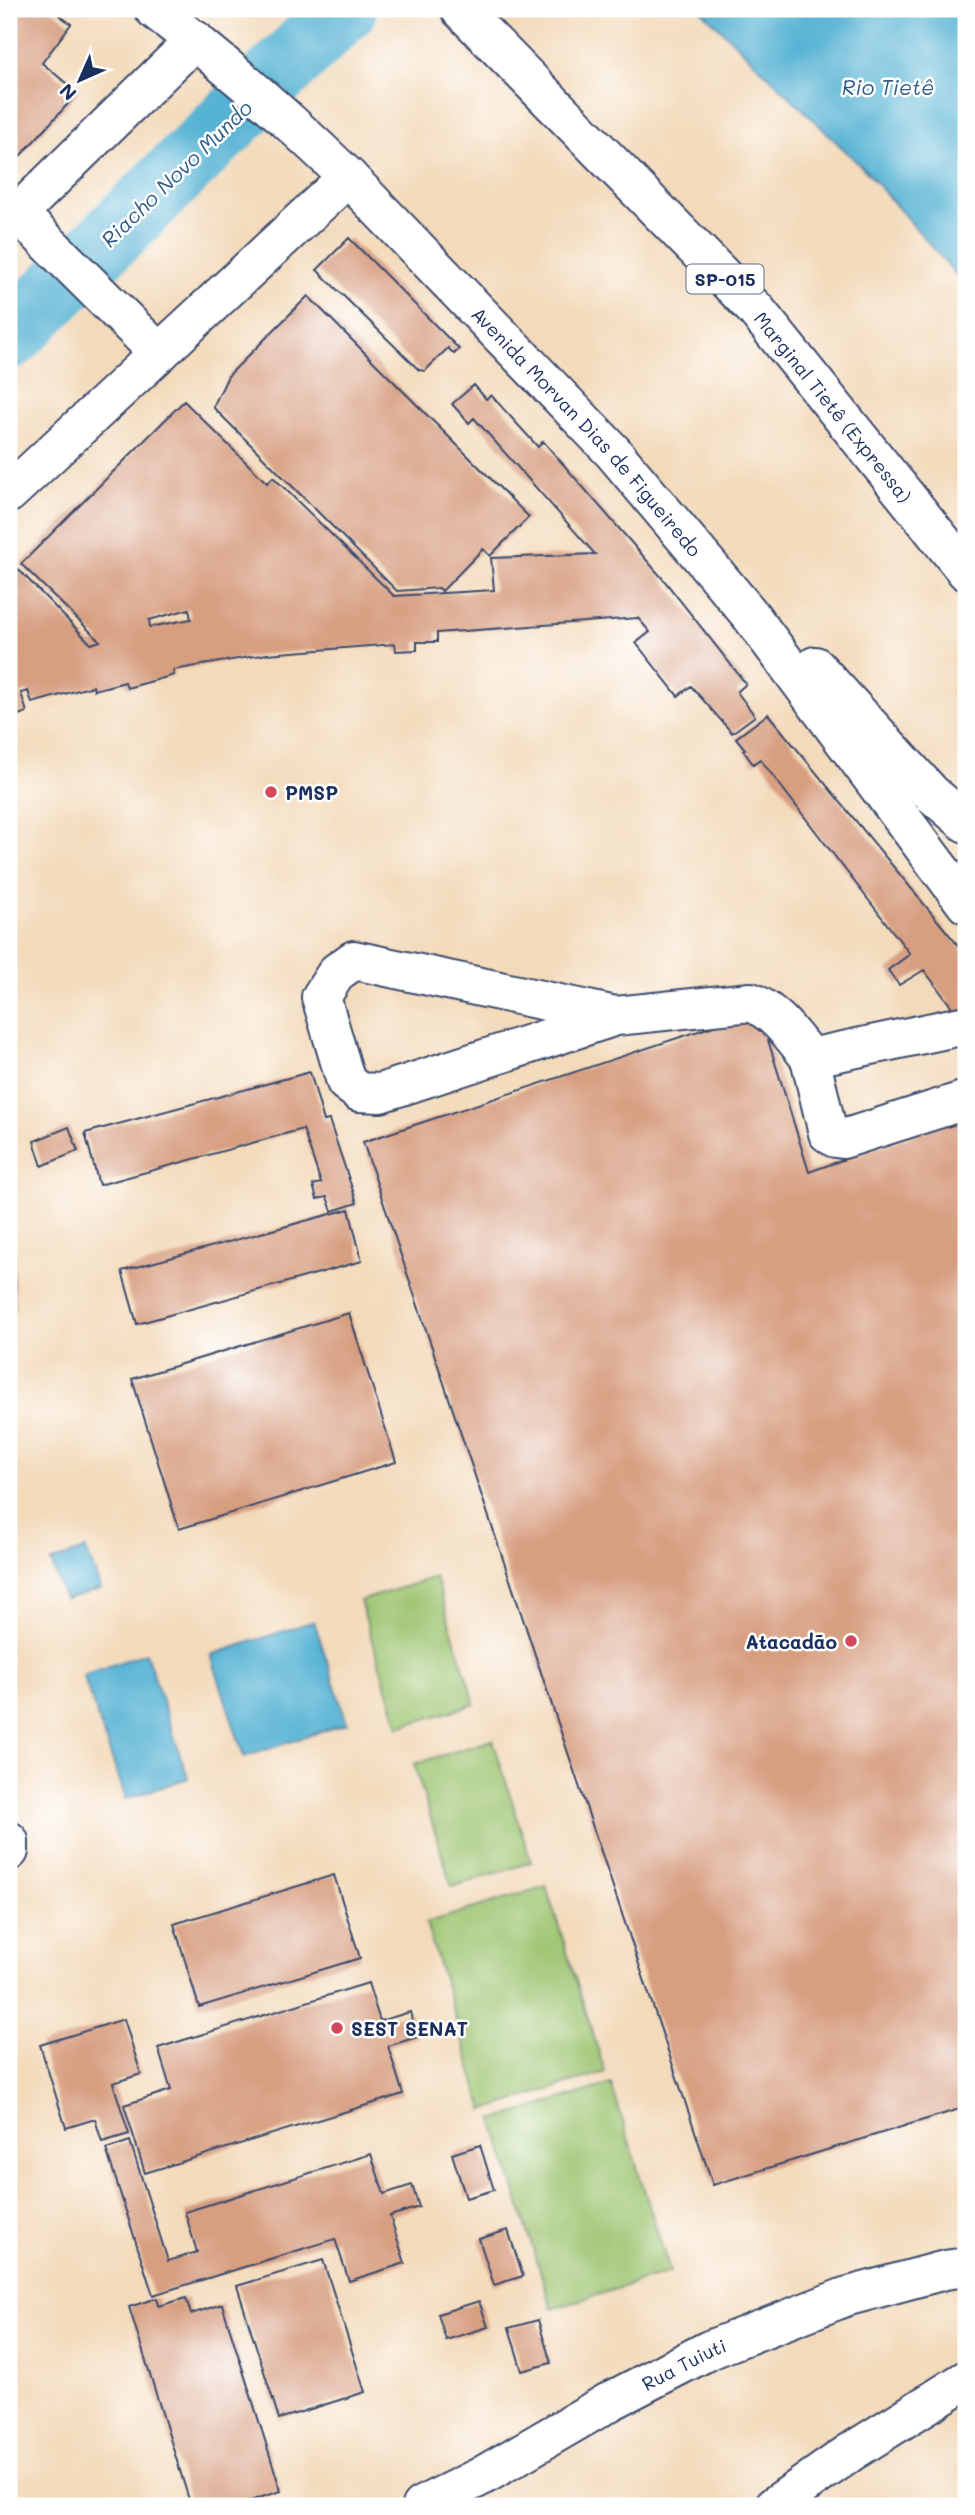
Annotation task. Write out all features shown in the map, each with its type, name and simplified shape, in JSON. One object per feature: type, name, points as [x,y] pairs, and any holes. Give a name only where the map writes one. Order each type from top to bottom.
[{"type":"main road","name":"Avenida Morvan Dias de Figueiredo","points":[[154,9],[302,132],[613,452],[751,616],[966,904]]},
{"type":"main road","name":"Marginal Tietê (Expressa)","points":[[460,9],[755,310],[966,571]]},
{"type":"main road","points":[[159,353],[54,250],[13,218],[209,52]]},
{"type":"main road","points":[[9,493],[348,177]]},
{"type":"main road","points":[[751,616],[784,631],[932,794],[966,823]]},
{"type":"main road","points":[[616,1016],[354,960],[337,972],[321,997],[346,1082],[359,1092],[380,1093],[616,1016],[751,1002],[762,1007],[781,1023],[810,1058],[828,1133],[835,1138],[843,1139],[966,1100]]},
{"type":"main road","points":[[810,1058],[966,1028]]},
{"type":"main road","points":[[9,1841],[9,1851]]},
{"type":"main road","name":"Rua Tuiuti","points":[[421,2506],[486,2491],[609,2402],[709,2350],[845,2297],[945,2270],[966,2267]]},
{"type":"main road","points":[[774,2506],[851,2452],[966,2380]]},
{"type":"green space","points":[[435,1577],[475,1704],[399,1727],[360,1601]]},
{"type":"green space","points":[[493,1740],[531,1862],[452,1887],[414,1764]]},
{"type":"green space","points":[[546,1886],[605,2072],[484,2110],[426,1923]]},
{"type":"green space","points":[[611,2084],[670,2272],[552,2309],[493,2120]]},
{"type":"water","name":"Rio Tietê","points":[[700,9],[966,9],[966,286],[866,171]]},
{"type":"water","points":[[86,1549],[101,1589],[65,1599],[51,1562]]},
{"type":"water","points":[[314,1621],[347,1723],[244,1757],[211,1655]]},
{"type":"water","points":[[146,1653],[188,1778],[126,1799],[83,1675]]},
{"type":"building","points":[[9,9],[51,9],[71,24],[42,63],[78,93],[11,166],[9,164]]},
{"type":"building","points":[[349,238],[459,349],[454,354],[448,348],[425,371],[419,370],[317,270]]},
{"type":"building","points":[[308,296],[529,517],[490,556],[483,549],[442,591],[439,588],[397,591],[213,407],[228,376]]},
{"type":"building","points":[[474,385],[486,399],[491,395],[538,447],[543,441],[663,579],[746,684],[737,692],[755,716],[732,733],[691,686],[678,696],[636,643],[650,632],[638,618],[437,633],[437,642],[417,642],[417,650],[396,651],[395,644],[267,654],[173,670],[174,675],[127,688],[125,682],[94,690],[93,686],[32,703],[28,691],[21,693],[27,712],[9,718],[9,576],[17,568],[91,644],[100,641],[21,564],[184,401],[267,483],[273,477],[394,596],[494,590],[491,558],[595,554],[474,418],[469,423],[452,404]],"holes":[[[189,609],[191,619],[150,627],[149,620]]]},
{"type":"building","points":[[768,714],[966,955],[966,1019],[960,1018],[924,970],[899,985],[888,970],[910,954],[760,759],[753,764],[743,750],[745,749],[736,738]]},
{"type":"building","points":[[759,1011],[809,1172],[966,1116],[966,2107],[713,2185],[363,1142]]},
{"type":"building","points":[[310,1072],[324,1121],[329,1120],[357,1203],[332,1211],[327,1197],[317,1199],[313,1185],[321,1183],[303,1129],[99,1185],[85,1133]]},
{"type":"building","points":[[69,1127],[78,1151],[42,1166],[34,1141]]},
{"type":"building","points":[[9,1197],[12,1197],[16,1311],[9,1311]]},
{"type":"building","points":[[349,1209],[362,1261],[137,1324],[122,1271]]},
{"type":"building","points":[[349,1313],[396,1462],[179,1529],[132,1379]]},
{"type":"building","points":[[334,1875],[360,1958],[199,2007],[174,1924]]},
{"type":"building","points":[[368,1983],[380,2021],[410,2012],[417,2037],[388,2046],[403,2094],[145,2173],[124,2105],[171,2090],[158,2048]]},
{"type":"building","points":[[124,2019],[141,2074],[113,2083],[129,2134],[102,2142],[95,2119],[66,2128],[40,2045]]},
{"type":"building","points":[[130,2141],[168,2261],[197,2252],[185,2212],[371,2154],[384,2194],[412,2185],[419,2207],[390,2216],[405,2263],[349,2281],[335,2239],[153,2295],[106,2149]]},
{"type":"building","points":[[480,2145],[494,2190],[466,2198],[452,2154]]},
{"type":"building","points":[[508,2230],[523,2276],[494,2285],[479,2239]]},
{"type":"building","points":[[323,2260],[365,2392],[279,2419],[237,2286]]},
{"type":"building","points":[[157,2298],[159,2306],[186,2298],[191,2314],[222,2304],[281,2491],[234,2506],[191,2506],[129,2307]]},
{"type":"building","points":[[479,2301],[488,2327],[446,2340],[438,2314]]},
{"type":"building","points":[[538,2320],[551,2363],[522,2371],[509,2328]]},
{"type":"waterway","name":"Riacho Novo Mundo","points":[[9,337],[344,9]]},
{"type":"place","name":"PMSP","points":[[271,792]]},
{"type":"place","name":"Atacadão","points":[[851,1641]]},
{"type":"place","name":"SEST SENAT","points":[[337,2028]]}]
